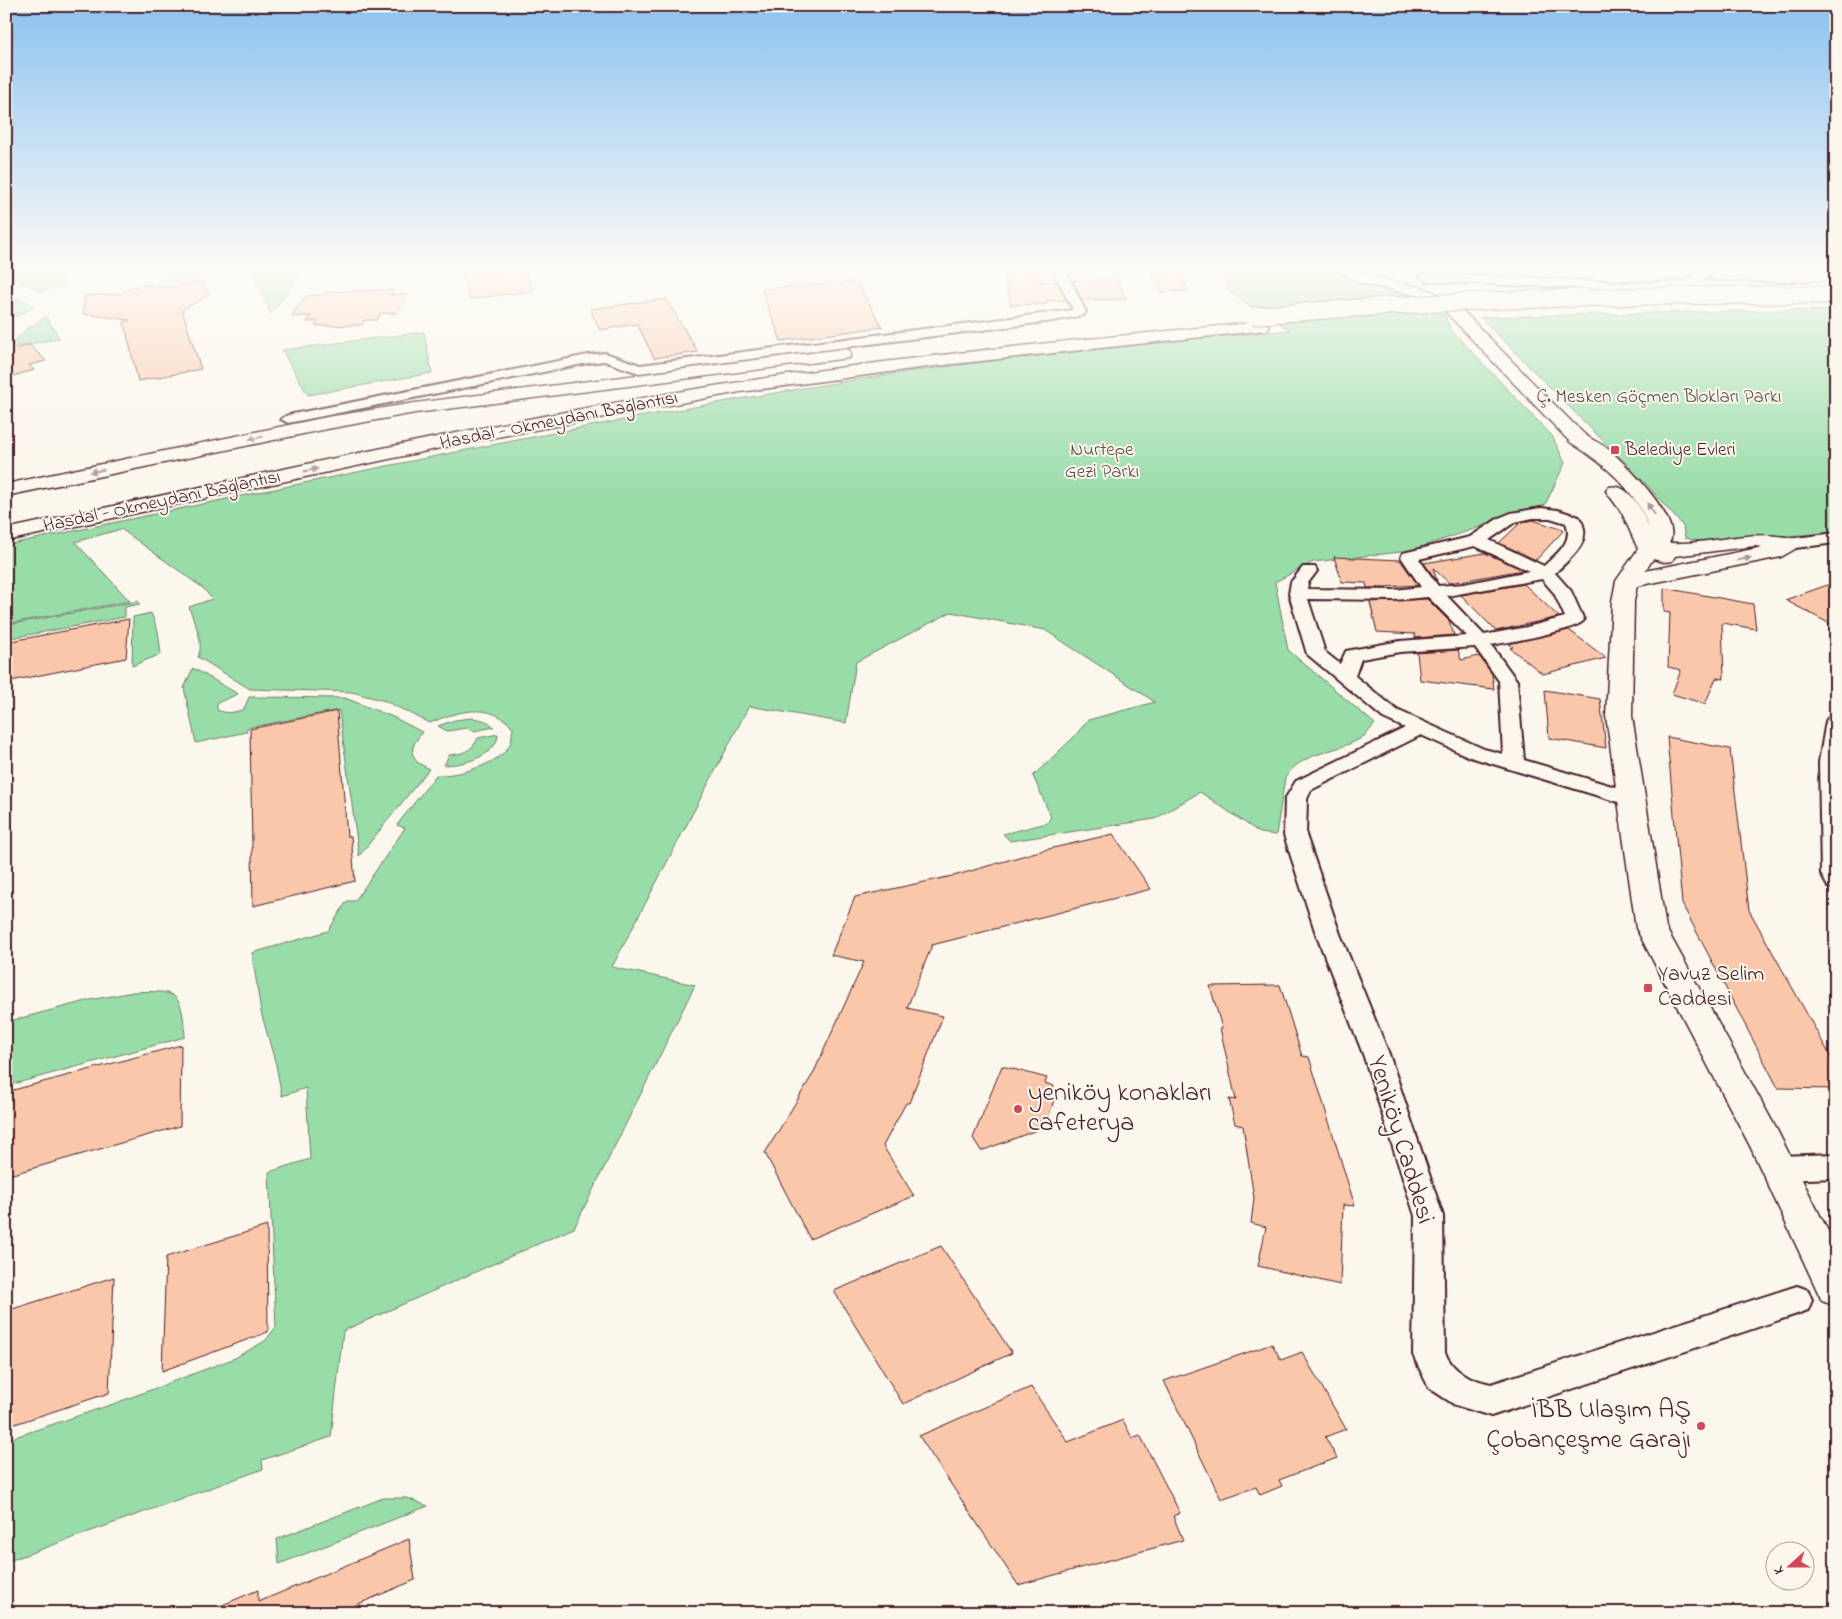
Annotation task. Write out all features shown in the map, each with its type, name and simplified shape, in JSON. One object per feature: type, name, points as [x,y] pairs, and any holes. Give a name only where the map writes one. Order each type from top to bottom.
[{"type":"main road","name":"Hasdal - Okmeydanı Bağlantısı","points":[[6,519],[464,424],[624,394],[777,369],[969,346]]},
{"type":"main road","name":"Hasdal - Okmeydanı Bağlantısı","points":[[6,535],[352,461],[674,398],[916,363],[1061,346]]},
{"type":"main road","points":[[1489,346],[1577,438],[1583,456],[1629,508],[1640,536],[1680,550],[1719,543],[1755,540],[1787,544]]},
{"type":"main road","points":[[6,490],[327,423],[415,408],[874,350],[951,347]]},
{"type":"main road","points":[[6,505],[406,421],[598,385]]},
{"type":"main road","points":[[1655,541],[1672,558],[1717,564]]},
{"type":"main road","points":[[1655,541],[1627,581],[1623,601],[1619,716],[1651,928],[1778,1168],[1836,1288]]},
{"type":"main road","points":[[1627,581],[1773,552],[1787,544]]},
{"type":"street","points":[[288,419],[588,359],[605,357],[639,369],[820,346]]},
{"type":"street","points":[[1298,594],[1394,595],[1433,592],[1464,590],[1546,573],[1575,544],[1577,529],[1573,520],[1565,516],[1527,514],[1509,520],[1476,540],[1408,557],[1433,592],[1479,641],[1508,681],[1514,764]]},
{"type":"street","points":[[1787,544],[1836,538]]},
{"type":"street","points":[[1346,678],[1353,655],[1383,648],[1479,641],[1544,630],[1575,620],[1562,591],[1546,573],[1476,540]]},
{"type":"street","points":[[1309,571],[1300,582],[1298,594],[1316,654],[1390,714],[1418,729],[1477,753],[1632,798]]},
{"type":"street","points":[[1836,721],[1829,762],[1832,874],[1836,881]]},
{"type":"street","name":"Yeniköy Caddesi","points":[[1418,729],[1302,786],[1296,799],[1295,835],[1328,934],[1376,1054],[1428,1216],[1429,1355],[1440,1377],[1466,1394],[1491,1400],[1797,1300]]},
{"type":"street","points":[[1778,1168],[1836,1166]]},
{"type":"green space","points":[[10,346],[23,346],[6,349]]},
{"type":"green space","points":[[317,346],[427,346],[432,373],[308,395],[282,350]]},
{"type":"green space","name":"Nurtepe Gezi Parkı","points":[[1124,346],[1466,346],[1552,436],[1565,463],[1545,505],[1409,551],[1313,562],[1275,582],[1288,650],[1375,724],[1355,742],[1311,757],[1292,769],[1285,778],[1276,835],[1260,833],[1200,792],[1155,819],[1010,841],[1003,834],[1047,823],[1051,817],[1033,776],[1074,737],[1088,720],[1155,702],[1045,630],[951,612],[856,662],[846,723],[749,706],[612,967],[695,985],[574,1228],[343,1331],[331,1437],[262,1460],[263,1469],[6,1562],[6,1440],[116,1403],[235,1358],[265,1341],[276,1327],[269,1172],[310,1159],[306,1088],[282,1096],[276,1065],[261,1012],[252,953],[328,931],[347,901],[355,901],[405,828],[397,825],[436,775],[455,774],[477,768],[497,758],[510,744],[513,728],[495,714],[484,711],[462,712],[430,723],[385,701],[352,692],[250,689],[198,657],[200,638],[189,607],[212,599],[203,588],[121,529],[75,542],[130,601],[6,624],[6,545],[426,458],[636,417],[848,381],[1013,358]]},
{"type":"green space","name":"Ç. Mesken Göçmen Blokları Parkı","points":[[1508,346],[1836,346],[1836,533],[1699,541],[1685,538],[1683,526],[1645,483]]},
{"type":"green space","points":[[138,601],[140,604],[125,607],[125,617],[6,639],[6,625]]},
{"type":"green space","points":[[151,613],[158,631],[161,654],[132,666],[133,617]]},
{"type":"green space","points":[[193,668],[238,694],[217,703],[217,710],[224,712],[244,709],[249,697],[345,698],[393,717],[422,732],[414,744],[412,753],[417,762],[429,769],[359,856],[339,710],[247,728],[246,732],[196,743],[184,688]]},
{"type":"green space","points":[[481,719],[494,727],[474,731],[467,728],[447,731],[438,726],[455,720]]},
{"type":"green space","points":[[498,734],[492,749],[485,754],[469,761],[444,765],[449,755],[466,751],[473,746],[478,738]]},
{"type":"green space","points":[[133,992],[160,992],[168,993],[175,997],[182,1011],[185,1037],[6,1086],[6,1022],[90,1000]]},
{"type":"green space","points":[[383,1498],[407,1498],[428,1506],[279,1564],[277,1539]]},
{"type":"building","points":[[6,346],[13,350],[31,346],[46,361],[29,365],[34,370],[6,378]]},
{"type":"building","points":[[130,346],[193,346],[201,369],[138,381]]},
{"type":"building","points":[[648,346],[694,346],[698,352],[654,358]]},
{"type":"building","points":[[1533,520],[1564,530],[1536,560],[1499,543],[1521,522]]},
{"type":"building","points":[[1485,553],[1523,570],[1449,583],[1433,568],[1437,581],[1424,563]]},
{"type":"building","points":[[1334,557],[1400,560],[1418,585],[1367,588],[1366,583],[1342,582]]},
{"type":"building","points":[[1836,582],[1836,627],[1785,600]]},
{"type":"building","points":[[1524,584],[1559,617],[1496,631],[1461,595]]},
{"type":"building","points":[[1664,588],[1753,604],[1756,629],[1722,623],[1724,679],[1716,678],[1705,704],[1672,694],[1681,670],[1668,667],[1670,613],[1664,612]]},
{"type":"building","points":[[1427,599],[1449,621],[1454,635],[1415,638],[1415,634],[1377,632],[1370,602]]},
{"type":"building","points":[[129,619],[126,658],[6,682],[6,642]]},
{"type":"building","points":[[1569,630],[1606,658],[1543,674],[1510,648],[1513,647],[1509,644]]},
{"type":"building","points":[[1458,650],[1461,660],[1479,656],[1492,674],[1494,689],[1420,680],[1417,653]]},
{"type":"building","points":[[1545,690],[1600,699],[1606,748],[1549,738]]},
{"type":"building","points":[[337,711],[347,836],[351,836],[355,881],[253,906],[250,729]]},
{"type":"building","points":[[1667,737],[1730,749],[1749,910],[1836,1066],[1836,1089],[1778,1088],[1682,904]]},
{"type":"building","points":[[1113,834],[1151,889],[932,945],[907,1008],[943,1016],[909,1103],[906,1103],[883,1146],[914,1196],[810,1239],[765,1153],[813,1074],[864,962],[831,955],[855,897],[957,875],[1036,852]]},
{"type":"building","points":[[1280,985],[1302,1056],[1309,1057],[1355,1206],[1343,1205],[1340,1285],[1258,1266],[1266,1227],[1251,1223],[1254,1198],[1243,1126],[1235,1124],[1229,1099],[1236,1100],[1220,1028],[1222,1028],[1210,986]]},
{"type":"building","points":[[181,1045],[180,1126],[6,1176],[6,1092]]},
{"type":"building","name":"yeniköy konakları cafeterya","points":[[1002,1066],[1047,1078],[1045,1083],[1054,1086],[1048,1099],[1054,1100],[1048,1118],[1042,1118],[1037,1130],[981,1151],[973,1138]]},
{"type":"building","points":[[267,1226],[268,1332],[162,1371],[166,1257]]},
{"type":"building","points":[[941,1246],[1012,1353],[903,1404],[834,1291]]},
{"type":"building","points":[[114,1277],[109,1393],[6,1427],[6,1311]]},
{"type":"building","points":[[1272,1344],[1281,1360],[1302,1352],[1346,1429],[1325,1437],[1337,1458],[1279,1480],[1282,1486],[1260,1495],[1256,1487],[1221,1499],[1164,1381]]},
{"type":"building","points":[[1031,1387],[1068,1442],[1123,1420],[1132,1438],[1140,1435],[1180,1513],[1173,1516],[1183,1540],[1018,1585],[919,1436]]},
{"type":"building","points":[[409,1539],[415,1580],[337,1613],[203,1613],[258,1590],[258,1602]]},
{"type":"place","name":"Belediye Evleri","points":[[1615,450]]},
{"type":"place","name":"Yavuz Selim Caddesi","points":[[1648,988]]},
{"type":"place","name":"yeniköy konakları cafeterya","points":[[1018,1109]]},
{"type":"place","name":"İBB Ulaşım AŞ Çobançeşme Garajı","points":[[1701,1426]]}]
